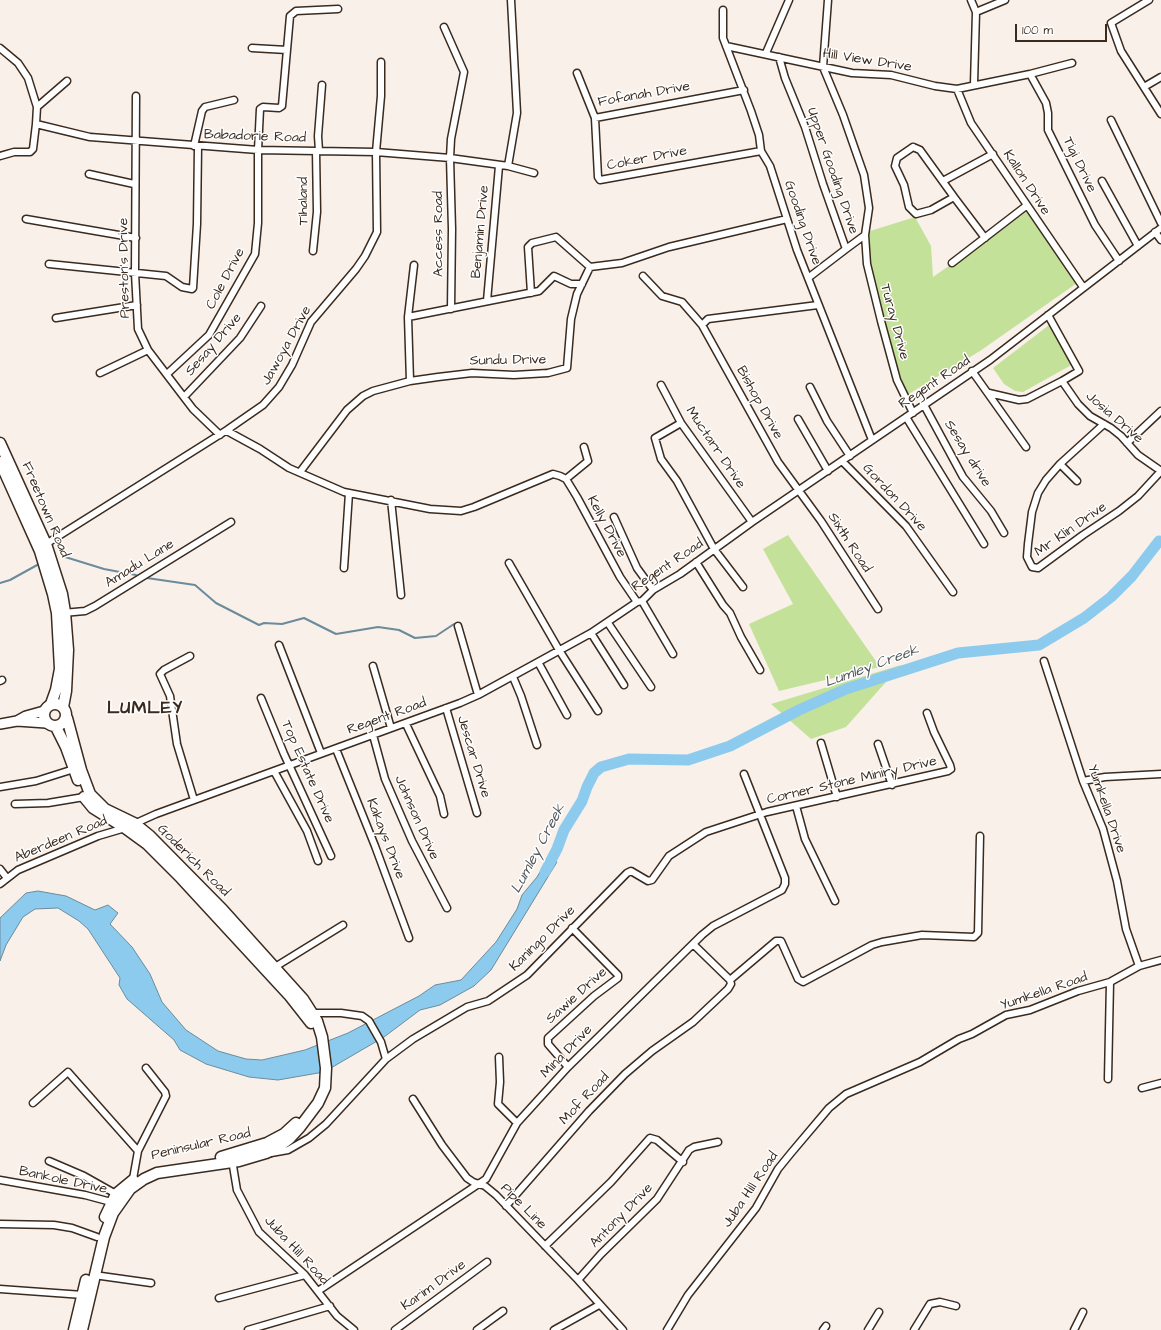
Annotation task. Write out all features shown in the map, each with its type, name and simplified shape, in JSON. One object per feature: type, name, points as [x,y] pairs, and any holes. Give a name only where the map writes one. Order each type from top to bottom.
[{"type":"main road","name":"Freetown Road","points":[[0,443],[46,544],[61,613],[68,668],[62,707]]},
{"type":"main road","name":"Freetown Road","points":[[0,462],[40,551],[53,594],[61,613],[60,669],[56,690],[47,708]]},
{"type":"main road","points":[[0,724],[17,721],[46,723],[56,727],[61,725],[66,718],[65,710],[58,704],[17,721]]},
{"type":"main road","points":[[46,723],[44,720],[47,708]]},
{"type":"main road","name":"Goderich Road","points":[[66,718],[81,770],[90,794],[105,809],[183,869],[303,999],[313,1019]]},
{"type":"main road","name":"Goderich Road","points":[[56,727],[66,747],[84,797],[92,808],[129,826],[194,892],[313,1019]]},
{"type":"main road","name":"Peninsular Road","points":[[82,1330],[94,1276],[114,1203],[144,1179],[157,1173],[232,1158],[264,1149],[289,1139],[318,1103],[322,1087],[325,1052],[313,1019]]},
{"type":"main road","name":"Peninsular Road","points":[[74,1330],[97,1236],[125,1185],[133,1179],[156,1168],[232,1158]]},
{"type":"street","points":[[508,166],[516,113],[511,0]]},
{"type":"street","points":[[766,53],[789,0]]},
{"type":"street","points":[[823,67],[828,0]]},
{"type":"street","points":[[971,0],[976,12],[974,84]]},
{"type":"street","points":[[976,12],[1005,0]]},
{"type":"street","points":[[1149,0],[1111,23],[1121,51],[1161,114]]},
{"type":"street","points":[[252,48],[287,50],[290,16],[292,12],[338,9]]},
{"type":"street","name":"Gooding Drive","points":[[723,10],[723,38],[744,90],[759,135],[761,151],[770,166],[787,219],[818,305],[872,440]]},
{"type":"street","name":"Access Road","points":[[444,27],[464,72],[451,139],[451,309]]},
{"type":"street","name":"Hill View Drive","points":[[726,46],[766,53],[852,73],[891,75],[935,86],[957,89]]},
{"type":"street","points":[[0,48],[18,63],[25,73],[31,84],[37,107],[33,149],[30,152],[14,152],[0,156]]},
{"type":"street","name":"Cole Drive","points":[[167,374],[210,335],[254,254],[258,223],[258,150],[260,109],[263,107],[279,108],[282,106],[287,50]]},
{"type":"street","name":"Upper Gooding Drive","points":[[779,57],[784,78],[805,127],[846,249],[808,278]]},
{"type":"street","name":"Jawoya Drive","points":[[46,544],[220,435],[263,405],[279,387],[292,365],[311,322],[356,269],[372,244],[378,228],[376,216],[376,152],[382,96],[381,62]]},
{"type":"street","points":[[957,89],[974,84],[1030,74],[1072,63]]},
{"type":"street","name":"Turay Drive","points":[[823,67],[843,115],[864,175],[869,208],[865,235],[867,264],[897,380],[913,413]]},
{"type":"street","name":"Fofanah Drive","points":[[577,73],[595,118],[744,90]]},
{"type":"street","name":"Tigi Drive","points":[[1030,74],[1046,103],[1048,113],[1048,130],[1095,224],[1119,261]]},
{"type":"street","points":[[1144,87],[1161,77]]},
{"type":"street","points":[[37,107],[67,81]]},
{"type":"street","name":"Tihaland","points":[[314,251],[317,212],[318,136],[322,85]]},
{"type":"street","name":"Kallon Drive","points":[[957,89],[970,123],[993,154],[1026,206],[1083,287]]},
{"type":"street","name":"Preston's Drive","points":[[136,96],[134,184],[136,238],[135,273],[138,329],[148,350],[193,409],[220,435]]},
{"type":"street","points":[[49,264],[94,267],[166,276],[182,287],[189,290],[193,288],[197,224],[196,146],[202,111],[205,107],[234,100]]},
{"type":"street","name":"Coker Drive","points":[[595,118],[597,164],[600,180],[761,151]]},
{"type":"street","points":[[1111,120],[1161,223]]},
{"type":"street","name":"Babadorie Road","points":[[36,124],[90,138],[258,150],[376,152],[450,158],[499,166],[508,166],[534,173]]},
{"type":"street","points":[[954,196],[931,210],[922,213],[913,213],[908,207],[904,185],[894,166],[895,161],[900,156],[915,147],[920,150],[943,181],[985,238]]},
{"type":"street","points":[[943,181],[993,154]]},
{"type":"street","name":"Benjamin Drive","points":[[487,302],[491,239],[499,166]]},
{"type":"street","points":[[88,174],[134,184]]},
{"type":"street","points":[[1102,181],[1138,246]]},
{"type":"street","points":[[952,263],[1026,206]]},
{"type":"street","points":[[26,219],[136,238]]},
{"type":"street","points":[[531,293],[528,247],[532,243],[556,237],[590,267],[622,263],[669,247],[787,219]]},
{"type":"street","name":"Regent Road","points":[[129,826],[194,800],[391,728],[406,724],[478,696],[591,633],[640,601],[653,590],[680,574],[752,522],[843,462],[872,440],[972,372],[1161,228]]},
{"type":"street","points":[[1155,232],[1161,240]]},
{"type":"street","points":[[846,249],[865,235]]},
{"type":"street","points":[[410,381],[408,317],[414,265]]},
{"type":"street","name":"Sundu Drive","points":[[300,472],[343,414],[357,399],[373,390],[410,381],[472,373],[514,375],[548,373],[567,368],[571,319],[577,294],[590,267]]},
{"type":"street","points":[[408,317],[542,290],[554,276],[571,284],[582,284]]},
{"type":"street","name":"Bishop Drive","points":[[643,276],[662,296],[682,302],[702,325],[778,462],[793,485],[799,490]]},
{"type":"street","points":[[56,318],[137,305]]},
{"type":"street","points":[[702,325],[708,319],[818,305]]},
{"type":"street","name":"Sesay Drive","points":[[184,397],[240,338],[261,306]]},
{"type":"street","points":[[989,393],[1019,400],[1027,399],[1079,371],[1048,315]]},
{"type":"street","points":[[100,373],[148,350]]},
{"type":"street","points":[[972,372],[989,393],[1026,447]]},
{"type":"street","name":"Josia Drive","points":[[1062,380],[1083,410],[1096,421],[1104,424],[1121,436],[1138,455],[1161,471]]},
{"type":"street","name":"Muctarr Drive","points":[[661,385],[681,423],[752,522]]},
{"type":"street","points":[[810,387],[827,421],[850,456]]},
{"type":"street","name":"Sesay drive","points":[[924,405],[963,477],[991,511],[1004,534]]},
{"type":"street","points":[[1127,443],[1161,411]]},
{"type":"street","points":[[906,417],[984,544]]},
{"type":"street","points":[[798,419],[828,471]]},
{"type":"street","points":[[681,423],[655,438],[661,459],[677,481],[714,549],[743,588]]},
{"type":"street","name":"Mr Klin Drive","points":[[1104,424],[1060,464],[1046,480],[1038,493],[1032,512],[1027,557],[1032,567],[1035,569],[1138,496],[1161,471]]},
{"type":"street","points":[[227,431],[260,449],[288,468],[349,493],[430,509],[460,510],[474,507],[553,474],[566,479],[588,461],[584,447]]},
{"type":"street","name":"Gordon Drive","points":[[843,462],[906,526],[953,592]]},
{"type":"street","points":[[1060,464],[1076,481]]},
{"type":"street","name":"Kelly Drive","points":[[566,479],[620,577],[640,601],[673,654]]},
{"type":"street","name":"Sixth Road","points":[[799,490],[878,609]]},
{"type":"street","points":[[344,568],[349,493]]},
{"type":"street","points":[[390,500],[401,595]]},
{"type":"street","points":[[614,517],[637,568],[653,590]]},
{"type":"street","name":"Amadu Lane","points":[[61,613],[85,611],[231,522]]},
{"type":"street","points":[[509,562],[559,650],[598,711]]},
{"type":"street","points":[[696,562],[730,614],[760,670]]},
{"type":"street","points":[[608,622],[651,687]]},
{"type":"street","points":[[458,626],[478,696]]},
{"type":"street","points":[[591,633],[624,685]]},
{"type":"street","points":[[279,645],[322,753]]},
{"type":"street","points":[[190,656],[164,670],[160,674],[170,696],[177,744],[194,800]]},
{"type":"street","name":"Yumkella Drive","points":[[1044,661],[1083,781],[1103,829],[1117,881],[1126,930],[1139,966]]},
{"type":"street","points":[[538,662],[567,716]]},
{"type":"street","points":[[373,666],[391,728]]},
{"type":"street","points":[[512,677],[523,703],[537,745]]},
{"type":"street","name":"Top Estate Drive","points":[[261,698],[289,765],[332,856]]},
{"type":"street","name":"Jescar Drive","points":[[446,708],[478,813]]},
{"type":"street","name":"Corner Stone Miniry Drive","points":[[759,815],[892,785],[951,769],[927,713]]},
{"type":"street","points":[[406,724],[440,796],[444,814]]},
{"type":"street","name":"Johnson Drive","points":[[374,735],[385,779],[412,841],[447,908]]},
{"type":"street","points":[[821,743],[837,797]]},
{"type":"street","points":[[878,744],[892,785]]},
{"type":"street","name":"Kakays Drive","points":[[336,749],[373,840],[409,938]]},
{"type":"street","points":[[0,787],[36,781],[74,769]]},
{"type":"street","points":[[274,771],[307,832],[318,861]]},
{"type":"street","name":"Mina Drive","points":[[318,1291],[479,1184],[489,1173],[517,1123],[568,1067],[693,944],[714,926],[782,890],[785,884],[780,865],[744,774]]},
{"type":"street","points":[[1083,781],[1105,776],[1161,774]]},
{"type":"street","points":[[15,804],[48,803],[84,797]]},
{"type":"street","points":[[796,806],[806,839],[835,901]]},
{"type":"street","name":"Kaningo Drive","points":[[264,1149],[280,1153],[309,1138],[326,1124],[386,1059],[413,1039],[460,1011],[467,1007],[488,1001],[527,975],[628,873],[631,872],[648,881],[652,880],[670,856],[706,832],[759,815]]},
{"type":"street","name":"Aberdeen Road","points":[[0,884],[7,878],[30,865],[98,836],[129,826]]},
{"type":"street","points":[[693,944],[730,980],[776,941],[783,944],[798,979],[803,982],[872,944],[922,935],[958,937],[976,936],[980,836]]},
{"type":"street","points":[[0,869],[7,878]]},
{"type":"street","points":[[275,967],[343,925]]},
{"type":"street","name":"Sawie Drive","points":[[568,1067],[548,1044],[548,1038],[594,996],[618,978],[618,975],[572,928]]},
{"type":"street","name":"Yumkella Road","points":[[872,1082],[920,1062],[959,1039],[972,1034],[1006,1015],[1030,1010],[1078,991],[1110,982],[1139,966],[1161,960]]},
{"type":"street","name":"Mof Road","points":[[506,1206],[589,1111],[625,1074],[652,1051],[693,1022],[728,989],[732,984],[730,980]]},
{"type":"street","points":[[1108,1079],[1110,982]]},
{"type":"street","points":[[313,1019],[355,1014],[362,1016],[369,1021],[381,1042],[386,1059]]},
{"type":"street","points":[[499,1057],[500,1082],[498,1104],[517,1123]]},
{"type":"street","points":[[133,1179],[138,1150],[166,1096],[165,1092],[146,1068]]},
{"type":"street","points":[[33,1103],[68,1072],[138,1150]]},
{"type":"street","name":"Juba Hill Road","points":[[667,1330],[688,1295],[756,1208],[778,1169],[790,1152],[846,1094],[872,1082]]},
{"type":"street","points":[[1142,1088],[1161,1083]]},
{"type":"street","name":"Pipe Line","points":[[413,1099],[442,1145],[463,1172],[473,1182],[486,1186],[496,1195],[578,1280],[623,1330]]},
{"type":"street","points":[[545,1246],[611,1182],[650,1138],[657,1140],[683,1162]]},
{"type":"street","name":"Antony Drive","points":[[578,1280],[601,1254],[658,1199],[683,1162],[689,1150],[694,1147],[718,1142]]},
{"type":"street","name":"Juba Hill Road","points":[[232,1158],[238,1190],[259,1232],[305,1275],[330,1306],[354,1330]]},
{"type":"street","points":[[49,1160],[114,1203]]},
{"type":"street","name":"Bankole Drive","points":[[0,1180],[85,1195],[114,1203]]},
{"type":"street","points":[[0,1224],[54,1225],[72,1228],[97,1236]]},
{"type":"street","name":"Karim Drive","points":[[395,1330],[487,1262]]},
{"type":"street","points":[[219,1298],[305,1275]]},
{"type":"street","points":[[94,1276],[151,1283]]},
{"type":"street","points":[[0,1289],[83,1295]]},
{"type":"street","points":[[914,1330],[930,1304],[940,1302],[956,1306]]},
{"type":"street","points":[[554,1330],[599,1305]]},
{"type":"street","points":[[248,1330],[330,1306]]},
{"type":"street","points":[[477,1330],[503,1310]]},
{"type":"street","points":[[868,1330],[879,1312]]},
{"type":"street","points":[[1074,1330],[1083,1312]]},
{"type":"green space","points":[[1027,211],[1077,283],[980,351],[907,395],[888,341],[869,266],[867,232],[915,217],[931,246],[933,277]]},
{"type":"green space","points":[[1053,322],[1075,363],[1023,392],[1015,391],[1004,384],[993,368]]},
{"type":"green space","points":[[788,535],[880,667],[779,691],[749,624],[793,604],[763,549]]},
{"type":"green space","points":[[901,665],[846,727],[811,739],[771,704]]},
{"type":"water","points":[[549,857],[557,862],[491,970],[474,986],[440,1005],[420,1010],[384,1037],[324,1072],[278,1080],[249,1077],[206,1064],[180,1050],[174,1040],[127,999],[119,985],[120,978],[88,929],[79,921],[58,908],[35,909],[23,917],[6,945],[0,961],[0,918],[26,893],[38,891],[66,896],[95,910],[108,905],[118,913],[110,924],[132,947],[150,974],[162,1002],[186,1030],[218,1051],[246,1059],[262,1060],[305,1050],[348,1033],[419,996],[435,985],[461,980],[496,942],[517,909],[522,895],[537,877]]},
{"type":"waterway","name":"Lumley Creek","points":[[545,872],[557,849],[564,830],[582,801],[594,773],[601,767],[629,759],[688,760],[730,746],[799,710],[846,689],[958,653],[1039,645],[1084,618],[1111,597],[1132,576],[1159,541]]},
{"type":"waterway","points":[[62,556],[104,569],[136,575]]},
{"type":"waterway","points":[[0,583],[10,580],[39,564]]},
{"type":"waterway","points":[[147,578],[195,585],[216,603],[259,625],[264,623],[282,624],[304,618],[336,634],[378,627],[399,630],[415,638],[436,636],[454,624]]},
{"type":"district","name":"LUMLEY","points":[[145,709]]}]
